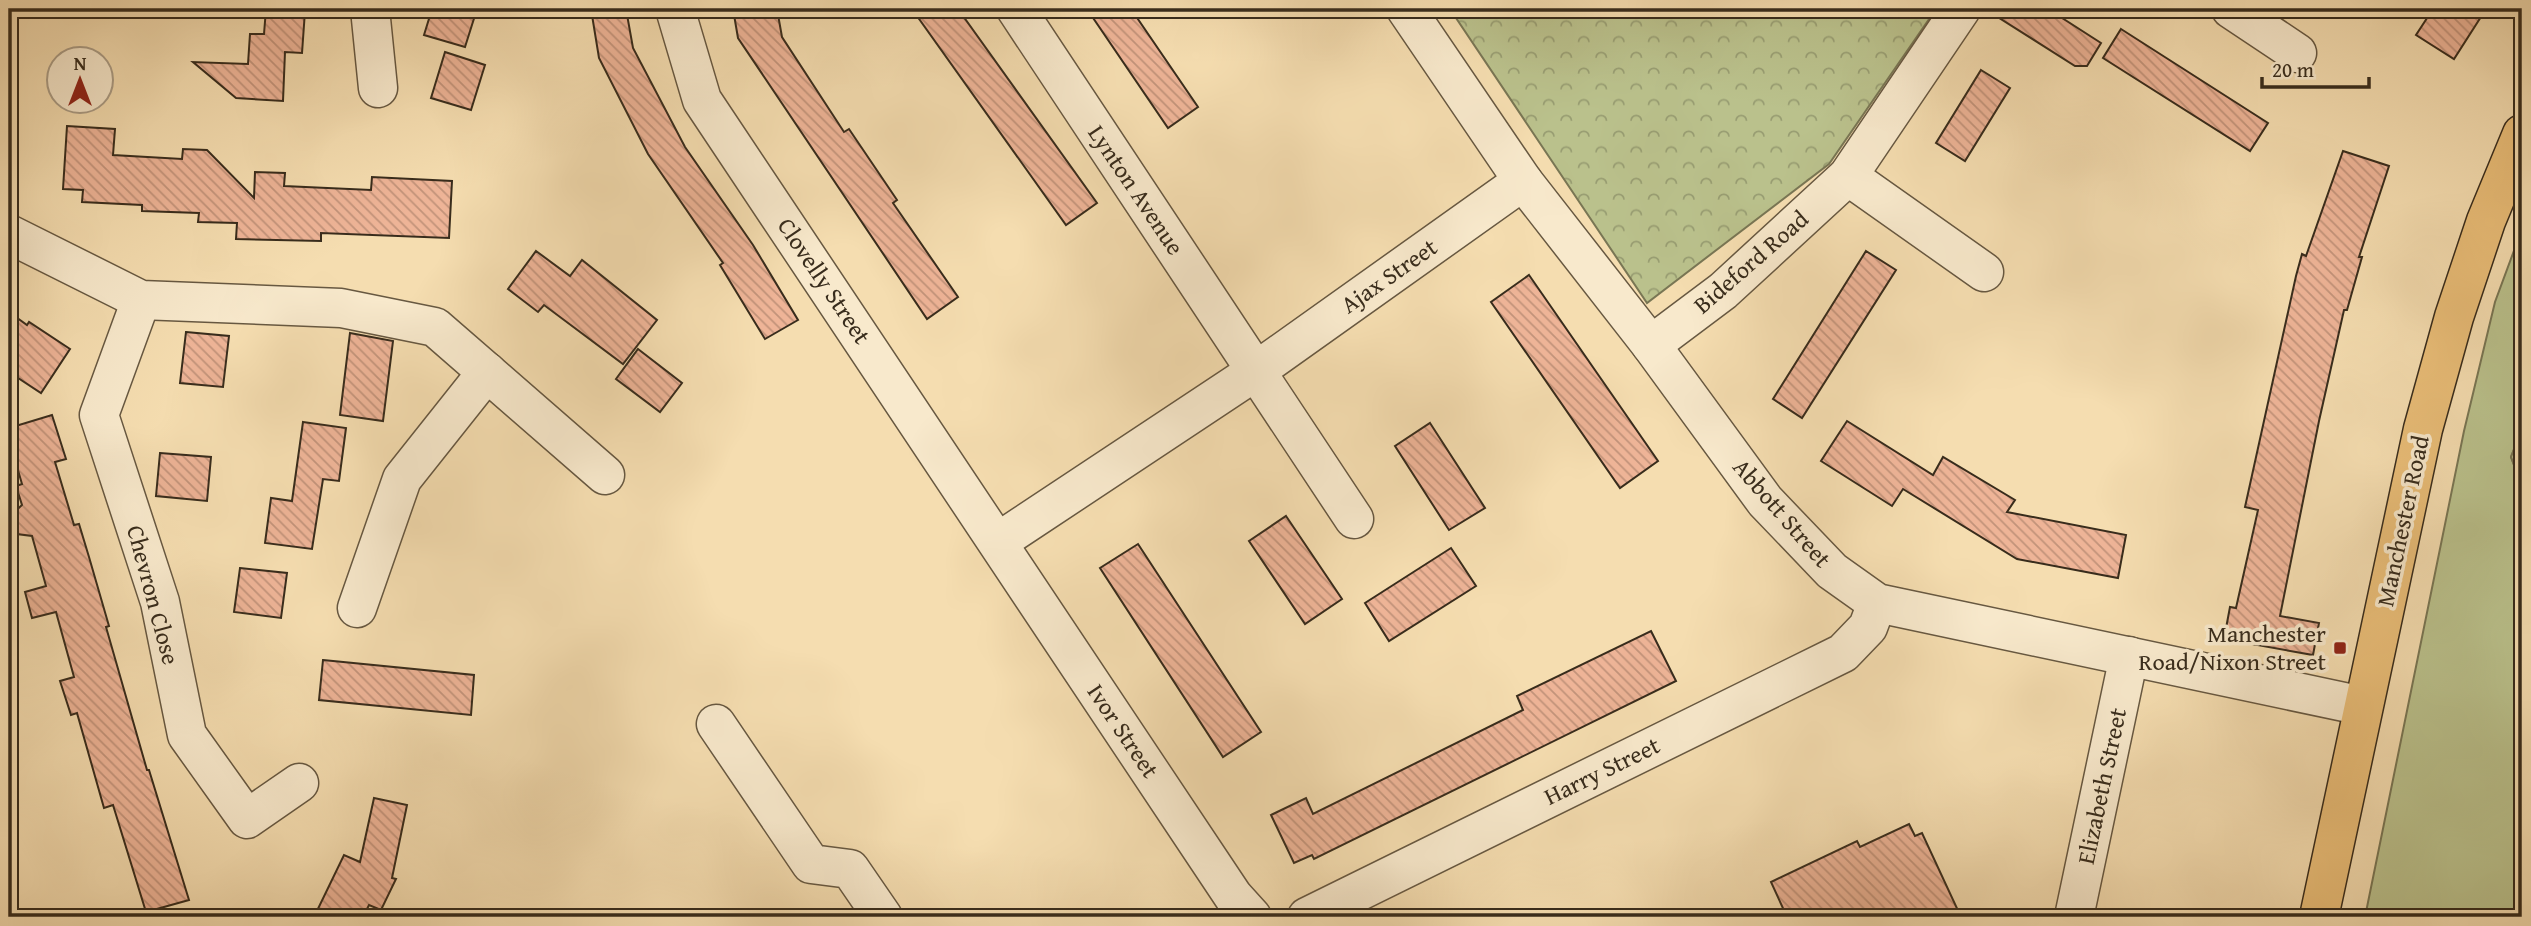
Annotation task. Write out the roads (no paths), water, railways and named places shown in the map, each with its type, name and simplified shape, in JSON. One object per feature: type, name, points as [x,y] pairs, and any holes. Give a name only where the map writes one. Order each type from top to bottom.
[{"type":"main road","name":"Manchester Road","points":[[2319,917],[2423,429],[2450,330],[2486,221],[2522,134]]},
{"type":"street","points":[[370,9],[378,88]]},
{"type":"street","name":"Clovelly Street","points":[[675,9],[702,100],[998,542]]},
{"type":"street","name":"Lynton Avenue","points":[[1016,9],[1255,371]]},
{"type":"street","name":"Abbott Street","points":[[1406,9],[1523,181],[1651,345],[1765,501],[1832,571],[1877,603],[2363,706]]},
{"type":"street","name":"Bideford Road","points":[[1651,345],[1723,291],[1848,176],[1961,9]]},
{"type":"street","points":[[2231,9],[2297,53]]},
{"type":"street","points":[[1848,176],[1984,272]]},
{"type":"street","name":"Ajax Street","points":[[998,542],[1255,371],[1523,181]]},
{"type":"street","points":[[9,234],[141,300],[341,309],[435,327],[605,475]]},
{"type":"street","name":"Chevron Close","points":[[141,300],[99,415],[160,602],[187,735],[247,820],[299,783]]},
{"type":"street","points":[[1255,371],[1354,519]]},
{"type":"street","points":[[357,608],[402,479],[487,372]]},
{"type":"street","name":"Ivor Street","points":[[998,542],[1233,896],[1252,917]]},
{"type":"street","name":"Harry Street","points":[[1307,917],[1843,653],[1868,627],[1877,603]]},
{"type":"street","name":"Elizabeth Street","points":[[2074,917],[2129,656]]},
{"type":"street","points":[[716,724],[811,864],[850,869],[883,917]]},
{"type":"place","name":"Manchester Road/Nixon Street","points":[[2340,648]]}]
